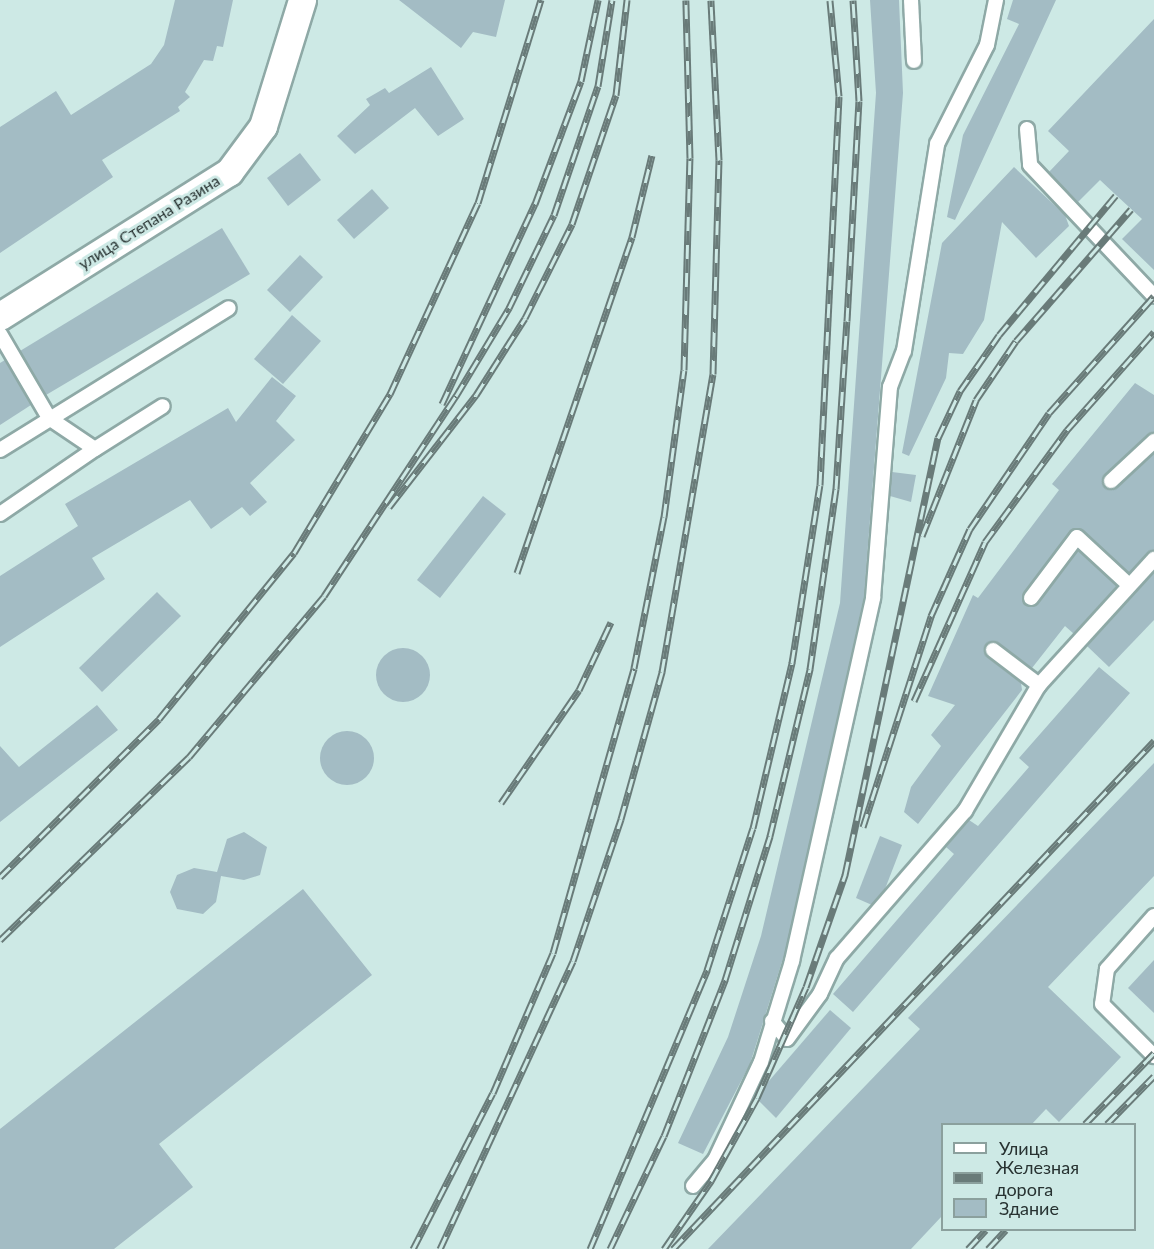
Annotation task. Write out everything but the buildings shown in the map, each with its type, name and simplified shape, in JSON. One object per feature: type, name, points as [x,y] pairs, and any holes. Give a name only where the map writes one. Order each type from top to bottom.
[{"type":"street","name":"улица Степана Разина","points":[[0,316],[229,172],[263,126],[302,0]]},
{"type":"lane","points":[[911,0],[914,61]]},
{"type":"lane","points":[[693,1186],[715,1160],[761,1062],[792,961],[873,598],[890,387],[904,351],[937,144],[987,45],[996,0]]},
{"type":"lane","points":[[1027,129],[1030,165],[1154,296]]},
{"type":"lane","points":[[0,450],[229,308]]},
{"type":"lane","points":[[0,334],[50,418],[95,449]]},
{"type":"lane","points":[[0,514],[163,406]]},
{"type":"lane","points":[[1112,482],[1154,441]]},
{"type":"lane","points":[[1031,598],[1077,537],[1128,584]]},
{"type":"lane","points":[[772,1021],[788,1039],[820,994],[837,958],[965,811],[1039,685],[1128,584],[1154,558]]},
{"type":"lane","points":[[993,650],[1039,685]]},
{"type":"lane","points":[[1154,916],[1107,969],[1102,1004],[1154,1056]]},
{"type":"railway","points":[[0,877],[159,719],[294,553],[390,394],[478,203],[541,0]]},
{"type":"railway","points":[[442,404],[535,204],[581,81],[598,0]]},
{"type":"railway","points":[[0,940],[189,757],[324,596],[456,396],[509,308],[554,215],[598,86],[612,0]]},
{"type":"railway","points":[[389,507],[476,395],[525,318],[572,224],[616,95],[627,0]]},
{"type":"railway","points":[[413,1249],[493,1093],[553,953],[634,668],[664,517],[684,370],[690,158],[686,0]]},
{"type":"railway","points":[[440,1249],[573,961],[621,819],[662,672],[713,374],[719,160],[711,0]]},
{"type":"railway","points":[[590,1249],[707,970],[753,828],[792,663],[820,485],[839,96],[830,0]]},
{"type":"railway","points":[[610,1249],[664,1136],[725,980],[770,836],[810,669],[836,489],[847,321],[859,101],[853,0]]},
{"type":"railway","points":[[517,573],[632,237],[652,155]]},
{"type":"railway","points":[[664,1249],[711,1181],[757,1098],[806,987],[845,875],[938,438],[960,391],[999,335],[1116,195]]},
{"type":"railway","points":[[922,536],[976,400],[1016,341],[1131,209]]},
{"type":"railway","points":[[863,827],[931,616],[970,529],[1049,413],[1154,296]]},
{"type":"railway","points":[[914,701],[985,542],[1067,430],[1154,332]]},
{"type":"railway","points":[[501,803],[579,690],[611,622]]},
{"type":"railway","points":[[673,1249],[1154,741]]},
{"type":"railway","points":[[1086,1123],[1154,1053]]},
{"type":"railway","points":[[1108,1123],[1154,1076]]},
{"type":"railway","points":[[968,1249],[985,1231]]},
{"type":"railway","points":[[988,1249],[1005,1231]]}]
